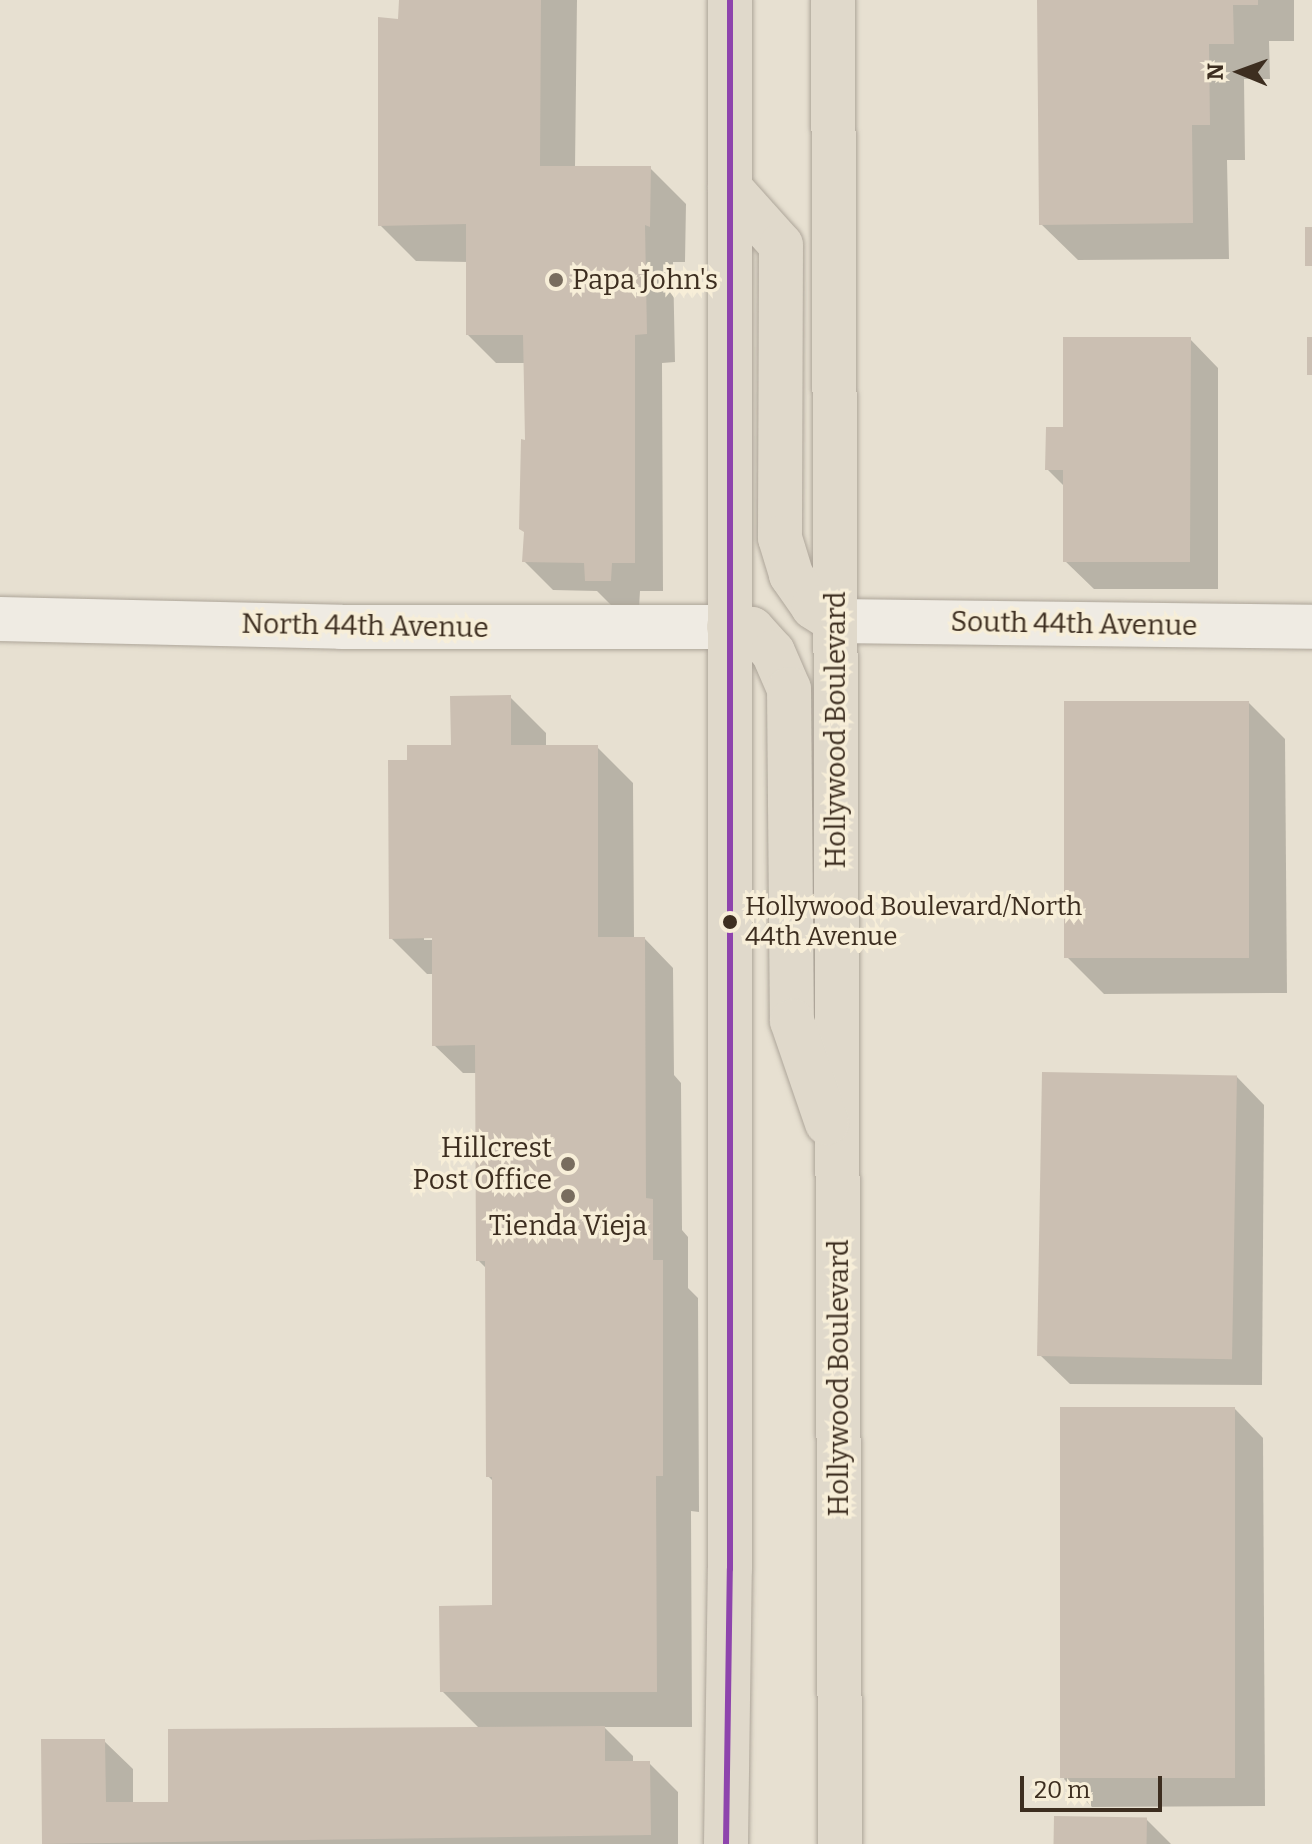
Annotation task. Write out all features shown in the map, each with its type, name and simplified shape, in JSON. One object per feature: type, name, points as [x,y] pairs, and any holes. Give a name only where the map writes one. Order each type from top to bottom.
[{"type":"highway","points":[[726,1844],[730,1569],[730,0]]},
{"type":"highway","name":"Hollywood Boulevard","points":[[833,0],[840,1844]]},
{"type":"highway","points":[[730,188],[781,245],[780,538],[791,575],[813,607],[835,621]]},
{"type":"highway","points":[[729,627],[752,629],[773,652],[789,689],[792,1021],[839,1155]]},
{"type":"street","name":"North 44th Avenue","points":[[0,619],[341,627],[729,627]]},
{"type":"street","name":"South 44th Avenue","points":[[835,621],[1312,627]]},
{"type":"building","points":[[399,0],[541,0],[540,166],[651,166],[650,227],[645,225],[647,334],[635,335],[635,563],[612,563],[611,581],[585,581],[584,563],[522,562],[524,532],[519,529],[521,439],[525,440],[523,335],[466,335],[466,224],[378,226],[378,17],[398,19]]},
{"type":"building","points":[[1037,0],[1258,0],[1258,5],[1233,5],[1234,44],[1209,44],[1210,125],[1192,125],[1193,223],[1039,225]]},
{"type":"building","points":[[1305,227],[1312,227],[1312,266],[1305,266]]},
{"type":"building","points":[[1063,337],[1191,337],[1190,562],[1063,562],[1063,470],[1045,470],[1046,427],[1063,427]]},
{"type":"building","points":[[1307,337],[1312,337],[1312,375],[1307,375]]},
{"type":"building","points":[[511,695],[511,745],[598,745],[598,937],[645,937],[646,1198],[653,1199],[653,1260],[663,1260],[663,1476],[656,1476],[657,1692],[440,1692],[439,1606],[492,1605],[492,1477],[486,1477],[485,1261],[476,1261],[475,1045],[432,1046],[432,938],[389,939],[388,760],[407,760],[407,745],[451,745],[450,696]]},
{"type":"building","points":[[1064,701],[1249,701],[1249,958],[1064,958]]},
{"type":"building","points":[[1042,1072],[1237,1075],[1232,1359],[1037,1356]]},
{"type":"building","points":[[1060,1407],[1235,1407],[1235,1778],[1060,1778]]},
{"type":"building","points":[[605,1726],[605,1761],[650,1761],[651,1835],[42,1844],[41,1739],[105,1739],[106,1802],[168,1802],[168,1729]]},
{"type":"building","points":[[1054,1816],[1147,1818],[1147,1844],[1054,1844]]},
{"type":"transit line","points":[[726,1844],[730,1569],[730,0]]},
{"type":"place","name":"Papa John's","points":[[556,280]]},
{"type":"place","name":"Hollywood Boulevard/North 44th Avenue","points":[[730,922]]},
{"type":"place","name":"Hillcrest Post Office","points":[[568,1164]]},
{"type":"place","name":"Tienda Vieja","points":[[568,1196]]}]
